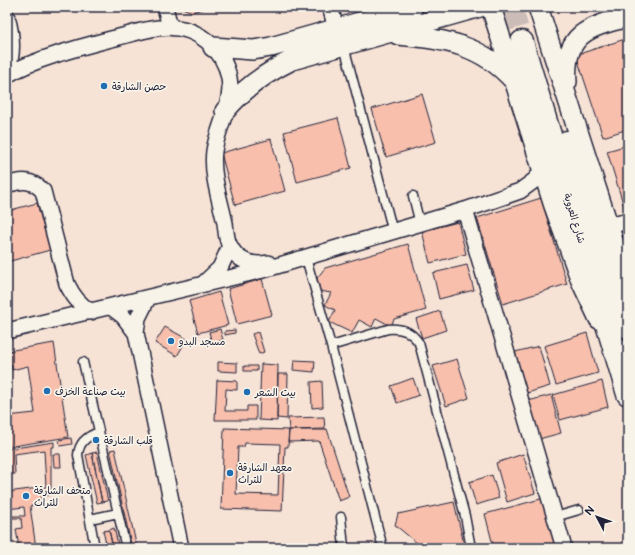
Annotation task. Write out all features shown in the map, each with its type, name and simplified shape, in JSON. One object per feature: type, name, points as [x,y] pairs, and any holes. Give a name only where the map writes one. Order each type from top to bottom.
[{"type":"main road","name":"شارع العروبة","points":[[527,38],[619,332],[628,394]]},
{"type":"street","points":[[165,7],[170,26]]},
{"type":"street","points":[[330,7],[336,28]]},
{"type":"street","points":[[213,47],[235,49],[265,48],[336,28],[387,11],[412,7]]},
{"type":"street","points":[[225,111],[248,86],[276,67],[292,60],[480,7]]},
{"type":"street","points":[[491,7],[553,203],[581,281],[597,315],[619,332]]},
{"type":"street","points":[[538,7],[609,226],[628,292]]},
{"type":"street","points":[[621,7],[628,10]]},
{"type":"street","points":[[7,17],[13,41],[13,51],[7,74]]},
{"type":"street","points":[[568,101],[567,59],[574,41],[589,28],[628,17]]},
{"type":"street","points":[[7,74],[24,66],[96,43],[145,31],[170,26],[182,28],[195,33],[213,47],[223,61],[229,77],[230,88],[225,111],[215,143],[214,163],[230,246],[242,260],[253,264],[293,257],[306,258]]},
{"type":"street","points":[[386,34],[440,39],[469,48],[494,62],[515,83]]},
{"type":"street","points":[[7,331],[202,285],[306,258],[420,224],[520,191],[535,180],[543,169]]},
{"type":"street","points":[[7,185],[29,181],[43,191],[67,284],[72,294],[80,304],[91,312]]},
{"type":"street","points":[[520,191],[542,194],[553,203]]},
{"type":"street","points":[[464,210],[564,548]]},
{"type":"street","points":[[609,226],[628,221]]},
{"type":"street","points":[[202,285],[220,268],[230,246]]},
{"type":"street","points":[[148,298],[138,318],[136,333],[182,548]]},
{"type":"street","points":[[111,307],[123,316],[136,333]]},
{"type":"lane","points":[[344,46],[393,232]]},
{"type":"lane","points":[[413,196],[420,224]]},
{"type":"lane","points":[[306,258],[332,346],[383,548]]},
{"type":"lane","points":[[332,346],[388,329],[398,328],[414,335],[419,343],[465,516],[471,548]]},
{"type":"lane","points":[[83,362],[126,548]]},
{"type":"lane","points":[[95,548],[78,455],[81,443],[86,438],[99,432]]},
{"type":"lane","points":[[555,517],[579,510]]},
{"type":"lane","points":[[90,519],[118,513]]},
{"type":"lane","points":[[341,517],[344,548]]},
{"type":"building","points":[[180,7],[209,7],[192,12]]},
{"type":"building","points":[[628,38],[628,129],[603,137],[576,55]]},
{"type":"building","points":[[422,94],[436,142],[386,157],[372,109]]},
{"type":"building","points":[[338,118],[351,168],[297,182],[284,132]]},
{"type":"building","points":[[271,139],[285,191],[235,205],[221,153]]},
{"type":"building","points":[[628,145],[628,209],[625,210],[607,151]]},
{"type":"building","points":[[541,198],[567,284],[503,304],[477,218]]},
{"type":"building","points":[[37,203],[50,250],[7,262],[7,211]]},
{"type":"building","points":[[458,222],[466,254],[430,263],[422,231]]},
{"type":"building","points":[[628,229],[628,256],[622,238]]},
{"type":"building","points":[[408,244],[426,310],[394,319],[391,326],[376,318],[372,327],[359,320],[352,333],[329,322],[335,310],[325,305],[331,293],[320,291],[317,278],[325,268]]},
{"type":"building","points":[[467,265],[474,290],[439,299],[433,273]]},
{"type":"building","points":[[262,279],[272,315],[237,324],[228,289]]},
{"type":"building","points":[[219,292],[228,325],[198,333],[189,301]]},
{"type":"building","points":[[440,311],[446,330],[422,338],[416,319]]},
{"type":"building","name":"مسجد البدو","points":[[165,327],[187,339],[177,356],[155,343]]},
{"type":"building","points":[[220,329],[223,340],[212,343],[209,332]]},
{"type":"building","points":[[235,330],[235,333],[225,335],[225,331]]},
{"type":"building","points":[[258,332],[264,352],[259,354],[252,334]]},
{"type":"building","points":[[587,333],[598,373],[556,385],[544,346]]},
{"type":"building","name":"بيت صناعة الخزف","points":[[54,343],[68,437],[7,447],[7,416],[35,413],[28,366],[12,370],[12,366],[7,367],[7,351]]},
{"type":"building","points":[[539,346],[550,386],[527,393],[515,352]]},
{"type":"building","points":[[457,359],[469,398],[446,406],[433,366]]},
{"type":"building","points":[[294,360],[315,361],[314,372],[293,370]]},
{"type":"building","points":[[218,362],[237,363],[237,372],[218,371]]},
{"type":"building","points":[[261,364],[278,365],[277,421],[259,420]]},
{"type":"building","points":[[244,366],[257,366],[257,371],[244,371]]},
{"type":"building","points":[[278,374],[288,374],[287,419],[277,418]]},
{"type":"building","points":[[413,378],[419,395],[397,403],[391,386]]},
{"type":"building","points":[[217,380],[237,381],[237,390],[226,389],[225,411],[247,411],[247,406],[256,406],[256,420],[215,420]]},
{"type":"building","points":[[322,381],[323,407],[312,408],[311,382]]},
{"type":"building","points":[[602,381],[608,407],[560,420],[553,395]]},
{"type":"building","points":[[551,395],[561,433],[539,439],[528,401]]},
{"type":"building","points":[[324,417],[325,430],[289,430],[288,418]]},
{"type":"building","name":"معهد الشارقة للتراث","points":[[224,428],[289,430],[288,447],[285,447],[282,511],[221,509]],"holes":[[[245,443],[280,444],[278,495],[236,494],[238,447],[244,447]]]},
{"type":"building","points":[[327,429],[349,497],[339,501],[319,441],[288,442],[289,430]]},
{"type":"building","points":[[71,438],[72,444],[60,446],[59,440]]},
{"type":"building","name":"متحف الشارقة للتراث","points":[[54,442],[54,447],[51,447],[51,495],[41,496],[42,504],[30,506],[36,548],[19,548],[16,529],[22,528],[21,518],[7,518],[7,516],[25,516],[24,507],[7,509],[7,492],[46,487],[44,450],[14,454],[15,474],[7,475],[8,449]]},
{"type":"building","points":[[115,449],[137,548],[132,548],[110,450]]},
{"type":"building","points":[[97,452],[108,501],[102,502],[92,453]]},
{"type":"building","points":[[92,453],[102,502],[97,503],[86,455]]},
{"type":"building","points":[[53,454],[60,454],[61,467],[54,467]]},
{"type":"building","points":[[523,454],[535,493],[507,502],[496,463]]},
{"type":"building","points":[[492,475],[499,498],[476,505],[469,482]]},
{"type":"building","points":[[548,497],[557,548],[495,548],[485,514]]},
{"type":"building","points":[[454,502],[465,548],[423,548],[395,525],[398,514]]},
{"type":"building","points":[[114,528],[119,548],[113,548],[109,530]]},
{"type":"building","points":[[109,530],[113,548],[107,548],[103,531]]},
{"type":"tunnel","points":[[511,7],[522,42]]},
{"type":"place","name":"حصن الشارقة","points":[[104,86]]},
{"type":"place","name":"مسجد البدو","points":[[171,341]]},
{"type":"place","name":"بيت صناعة الخزف","points":[[47,391]]},
{"type":"place","name":"بيت الشعر","points":[[247,392]]},
{"type":"place","name":"قلب الشارقة","points":[[96,440]]},
{"type":"place","name":"معهد الشارقة للتراث","points":[[230,473]]},
{"type":"place","name":"متحف الشارقة للتراث","points":[[26,496]]}]
